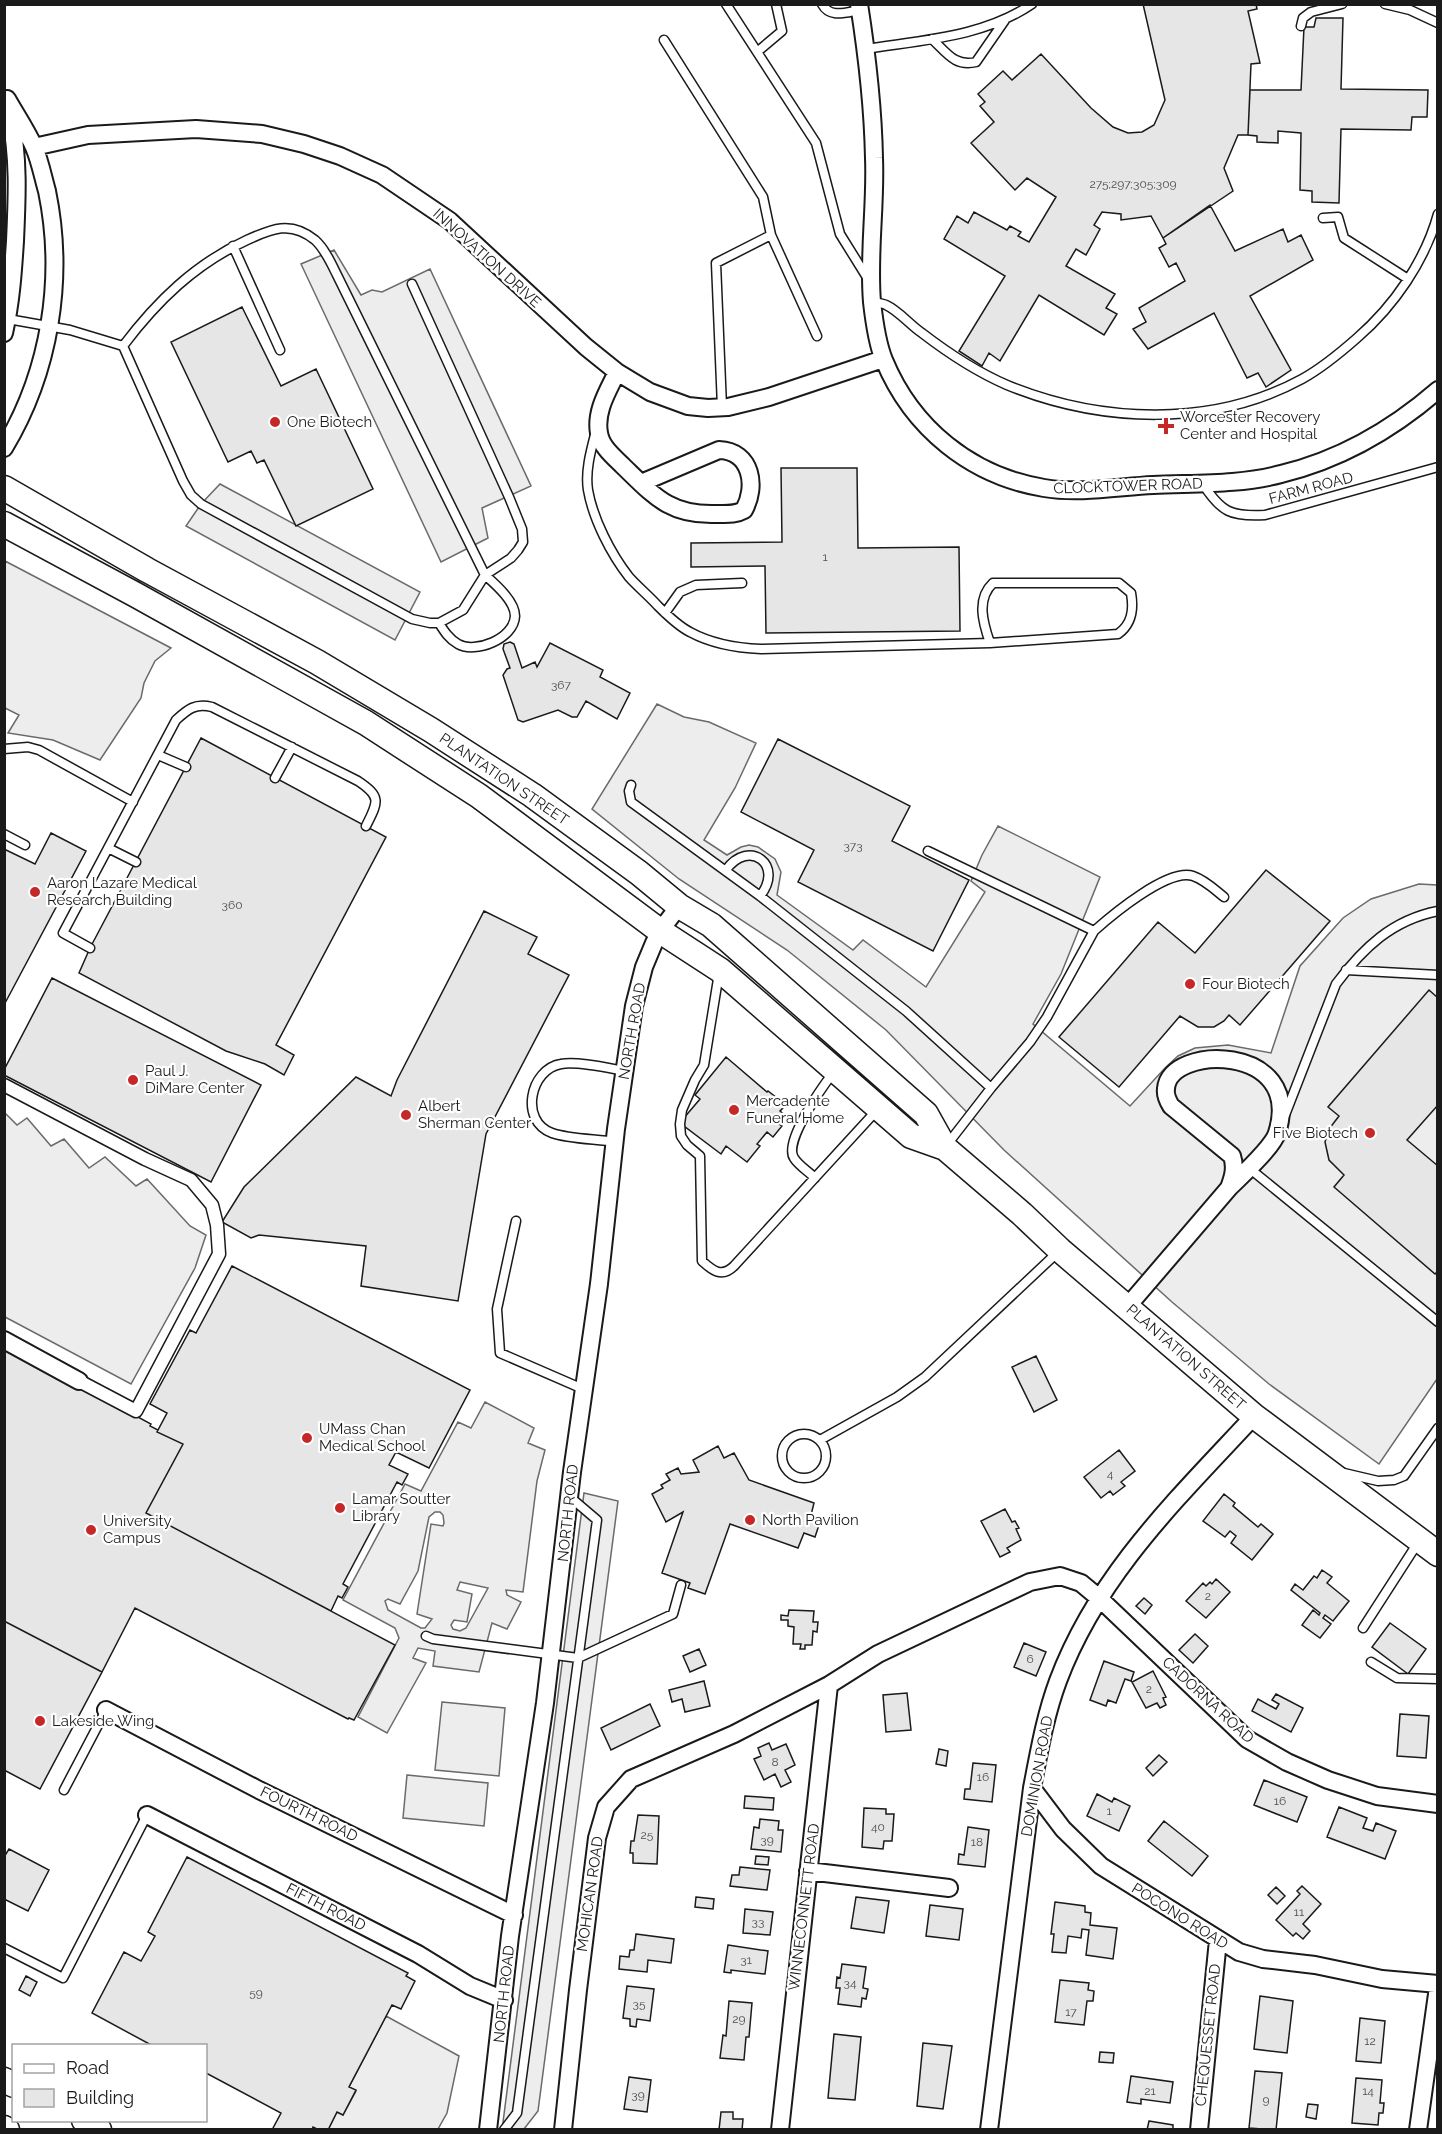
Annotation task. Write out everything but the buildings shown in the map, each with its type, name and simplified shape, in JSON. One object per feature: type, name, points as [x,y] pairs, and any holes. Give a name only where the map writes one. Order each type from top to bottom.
[{"type":"main road","name":"PLANTATION STREET","points":[[4,488],[147,570],[317,662],[431,730],[532,795],[639,873],[678,906],[711,925],[926,1114],[945,1148],[1060,1250],[1254,1416],[1428,1547]]},
{"type":"main road","name":"PLANTATION STREET","points":[[4,524],[377,729],[500,810],[660,931],[720,970],[911,1136],[945,1148]]},
{"type":"main road","points":[[86,2122],[99,2130]]},
{"type":"street","name":"CLOCKTOWER ROAD","points":[[860,7],[874,122],[874,180],[870,241],[872,302],[883,359],[901,393],[928,428],[961,456],[993,474],[1036,486],[1062,489],[1236,481],[1281,474],[1333,456],[1370,439],[1437,390]]},
{"type":"street","points":[[4,448],[30,393],[50,326],[54,280],[53,232],[45,184],[34,147],[6,97]]},
{"type":"street","points":[[6,97],[15,135],[18,180],[13,282],[6,326]]},
{"type":"street","name":"INNOVATION DRIVE","points":[[34,147],[88,135],[195,129],[262,134],[340,156],[382,175],[450,221],[586,347],[617,372],[650,393],[688,406],[722,407],[769,397],[883,359]]},
{"type":"street","points":[[617,372],[603,401],[599,416],[601,440],[614,457],[657,499],[687,513],[737,514],[744,510],[751,488],[748,469],[740,458],[730,451],[719,450],[641,483]]},
{"type":"street","name":"NORTH ROAD","points":[[488,2130],[514,1915],[551,1656],[583,1389],[599,1284],[615,1142],[634,1006],[644,967],[660,931],[678,906]]},
{"type":"street","points":[[1127,1307],[1277,1134],[1280,1102],[1273,1082],[1267,1074],[1232,1059],[1201,1060],[1180,1067],[1171,1075],[1165,1091],[1171,1106],[1232,1156],[1234,1172],[1229,1188]]},
{"type":"street","points":[[4,1085],[145,1159],[191,1180],[212,1204],[217,1225],[219,1254],[135,1411],[4,1340]]},
{"type":"street","name":"DOMINION ROAD","points":[[989,2130],[1032,1788],[1041,1739],[1058,1681],[1099,1598],[1135,1547],[1254,1416]]},
{"type":"street","name":"CADORNA ROAD","points":[[829,1685],[878,1654],[1030,1582],[1060,1576],[1081,1583],[1099,1598],[1247,1739],[1287,1762],[1329,1780],[1377,1796],[1437,1804]]},
{"type":"street","name":"WINNECONNETT ROAD","points":[[780,2130],[829,1685]]},
{"type":"street","name":"MOHICAN ROAD","points":[[563,2130],[597,1838],[606,1807],[631,1779],[734,1734],[829,1685]]},
{"type":"street","name":"FOURTH ROAD","points":[[106,1710],[259,1790],[514,1915]]},
{"type":"street","name":"POCONO ROAD","points":[[1032,1788],[1063,1829],[1101,1866],[1239,1952],[1263,1959],[1315,1965],[1382,1979],[1437,1986]]},
{"type":"street","name":"FIFTH ROAD","points":[[147,1815],[418,1954],[470,1986],[504,2000]]},
{"type":"street","points":[[808,1871],[949,1888]]},
{"type":"street","name":"CHEQUESSET ROAD","points":[[1198,2130],[1218,1940]]},
{"type":"street","points":[[1418,2130],[1437,1986]]},
{"type":"lane","points":[[726,4],[816,143],[840,234],[872,284]]},
{"type":"lane","points":[[757,52],[782,31],[776,4]]},
{"type":"lane","points":[[822,4],[832,14],[860,7]]},
{"type":"lane","points":[[866,49],[966,33],[1005,20],[1032,4]]},
{"type":"lane","points":[[1301,26],[1303,18],[1311,12],[1342,4]]},
{"type":"lane","points":[[1385,4],[1410,10],[1437,23]]},
{"type":"lane","points":[[932,39],[954,60],[965,64],[976,62],[1005,20]]},
{"type":"lane","points":[[664,40],[763,197],[771,235],[817,336]]},
{"type":"lane","points":[[872,302],[886,305],[964,362],[1029,393],[1084,408],[1150,416],[1221,409],[1256,398],[1302,379],[1335,357],[1368,329],[1407,279],[1423,250],[1437,214]]},
{"type":"lane","points":[[1323,218],[1338,217],[1344,238],[1407,279]]},
{"type":"lane","points":[[123,346],[142,320],[181,281],[205,262],[233,246],[275,228],[285,227],[306,234],[315,240],[325,252],[485,575],[512,606],[515,616],[506,634],[473,647],[460,645],[449,637],[439,623]]},
{"type":"lane","points":[[722,407],[716,263],[771,235]]},
{"type":"lane","points":[[233,246],[280,350]]},
{"type":"lane","points":[[123,346],[183,481],[191,495],[201,504],[412,619],[439,623],[463,610],[485,575],[511,558],[523,542],[522,529],[412,284]]},
{"type":"lane","points":[[6,326],[50,326],[123,346]]},
{"type":"lane","points":[[599,416],[588,466],[588,489],[598,521],[611,548],[629,576],[665,613],[689,632],[716,643],[737,648],[761,649],[990,643],[1118,634],[1128,627],[1132,612],[1131,593],[1119,583],[993,583],[986,590],[982,612],[990,643]]},
{"type":"lane","name":"FARM ROAD","points":[[1203,483],[1215,501],[1227,512],[1244,516],[1265,515],[1437,467]]},
{"type":"lane","points":[[665,613],[680,592],[696,585],[742,584]]},
{"type":"lane","points":[[90,948],[63,933],[176,720],[191,707],[197,705],[212,707],[370,789],[377,802],[366,826]]},
{"type":"lane","points":[[4,749],[28,747],[39,750],[134,802]]},
{"type":"lane","points":[[275,778],[291,747]]},
{"type":"lane","points":[[158,755],[186,766]]},
{"type":"lane","points":[[631,785],[629,795],[631,801],[726,870],[906,1011],[991,1088]]},
{"type":"lane","points":[[4,834],[25,845]]},
{"type":"lane","points":[[108,848],[136,862]]},
{"type":"lane","points":[[928,851],[1094,931]]},
{"type":"lane","points":[[726,870],[738,857],[751,855],[765,862],[769,868],[769,878],[767,888],[760,896]]},
{"type":"lane","points":[[945,1148],[1030,1042],[1047,1017],[1094,931],[1162,882],[1183,875],[1192,876],[1204,882],[1224,897]]},
{"type":"lane","points":[[1277,1134],[1336,984],[1346,970],[1360,953],[1388,931],[1417,915],[1437,911]]},
{"type":"lane","points":[[720,970],[704,1065],[682,1110],[680,1125],[681,1136],[687,1145],[700,1156],[702,1261],[716,1273],[729,1271],[879,1108]]},
{"type":"lane","points":[[1346,970],[1437,975]]},
{"type":"lane","points":[[615,1142],[551,1132],[539,1124],[532,1113],[532,1096],[537,1079],[547,1069],[562,1064],[625,1071]]},
{"type":"lane","points":[[815,1178],[794,1158],[794,1145],[800,1125],[815,1098],[836,1070]]},
{"type":"lane","points":[[1249,1168],[1437,1322]]},
{"type":"lane","points":[[516,1221],[497,1309],[500,1353],[583,1389]]},
{"type":"lane","points":[[820,1440],[897,1397],[926,1377],[1060,1250]]},
{"type":"lane","points":[[1324,1469],[1378,1481],[1394,1480],[1404,1476],[1437,1428]]},
{"type":"lane","points":[[808,1433],[820,1440],[826,1451],[826,1459],[819,1472],[806,1478],[795,1476],[785,1468],[781,1455],[787,1441],[794,1435],[808,1433]]},
{"type":"lane","points":[[504,2130],[517,2113],[597,1520],[570,1497]]},
{"type":"lane","points":[[1363,1628],[1428,1547]]},
{"type":"lane","points":[[426,1635],[433,1639],[578,1658],[673,1614],[681,1585]]},
{"type":"lane","points":[[1371,1662],[1397,1678],[1437,1679]]},
{"type":"lane","points":[[64,1790],[106,1710]]},
{"type":"lane","points":[[4,1947],[63,1978],[147,1815]]},
{"type":"shaded area","points":[[334,250],[361,295],[372,290],[382,292],[430,269],[531,486],[482,508],[488,538],[441,562],[301,264]]},
{"type":"shaded area","points":[[220,484],[420,592],[395,640],[186,526],[201,504]]},
{"type":"shaded area","points":[[5,561],[171,648],[155,661],[144,683],[141,698],[100,760],[53,740],[8,733],[19,715],[5,708]]},
{"type":"shaded area","points":[[657,704],[684,717],[709,722],[756,743],[735,788],[704,840],[727,855],[741,847],[749,845],[758,847],[775,859],[781,872],[777,895],[853,950],[863,940],[926,987],[985,892],[971,881],[998,826],[1100,877],[1061,974],[1033,1024],[1130,1106],[1178,1056],[1195,1048],[1228,1045],[1271,1053],[1300,966],[1343,918],[1371,899],[1419,884],[1437,885],[1437,1379],[1379,1464],[1269,1384],[1172,1302],[1004,1150],[886,1030],[787,950],[679,879],[592,809]]},
{"type":"shaded area","points":[[5,1113],[17,1125],[27,1118],[51,1146],[64,1139],[89,1168],[105,1157],[136,1186],[147,1179],[190,1226],[206,1235],[195,1268],[131,1384],[5,1317]]},
{"type":"shaded area","points":[[485,1402],[534,1428],[528,1443],[545,1450],[537,1481],[523,1592],[506,1590],[507,1595],[521,1602],[507,1629],[492,1623],[479,1672],[433,1666],[435,1651],[418,1648],[413,1658],[426,1663],[387,1733],[358,1717],[399,1638],[395,1628],[343,1600],[405,1484],[421,1491],[458,1422],[471,1428]],"holes":[[[435,1512],[443,1515],[444,1523],[443,1526],[431,1524],[417,1614],[432,1619],[425,1628],[421,1628],[388,1610],[385,1601],[388,1599],[400,1604],[418,1571],[429,1517]],[[460,1582],[488,1588],[466,1628],[460,1631],[453,1629],[451,1625],[454,1620],[467,1622],[472,1594],[457,1590]]]},
{"type":"shaded area","points":[[584,1493],[618,1501],[538,2111],[524,2129],[502,2130]]},
{"type":"shaded area","points":[[442,1702],[505,1708],[499,1776],[435,1770]]},
{"type":"shaded area","points":[[407,1775],[488,1783],[484,1826],[403,1818]]},
{"type":"shaded area","points":[[386,2016],[459,2056],[447,2113],[438,2129],[328,2130],[337,2112],[343,2115],[356,2091],[349,2087]]},
{"type":"place","name":"One Biotech","points":[[275,422]]},
{"type":"place","name":"Worcester Recovery Center and Hospital","points":[[1166,426]]},
{"type":"place","name":"Aaron Lazare Medical Research Building","points":[[35,892]]},
{"type":"place","name":"Four Biotech","points":[[1190,984]]},
{"type":"place","name":"Paul J. DiMare Center","points":[[133,1080]]},
{"type":"place","name":"Mercadente Funeral Home","points":[[734,1110]]},
{"type":"place","name":"Albert Sherman Center","points":[[406,1115]]},
{"type":"place","name":"Five Biotech","points":[[1370,1133]]},
{"type":"place","name":"UMass Chan Medical School","points":[[307,1438]]},
{"type":"place","name":"Lamar Soutter Library","points":[[340,1508]]},
{"type":"place","name":"North Pavilion","points":[[750,1520]]},
{"type":"place","name":"University Campus","points":[[91,1530]]},
{"type":"place","name":"Lakeside Wing","points":[[40,1721]]}]
